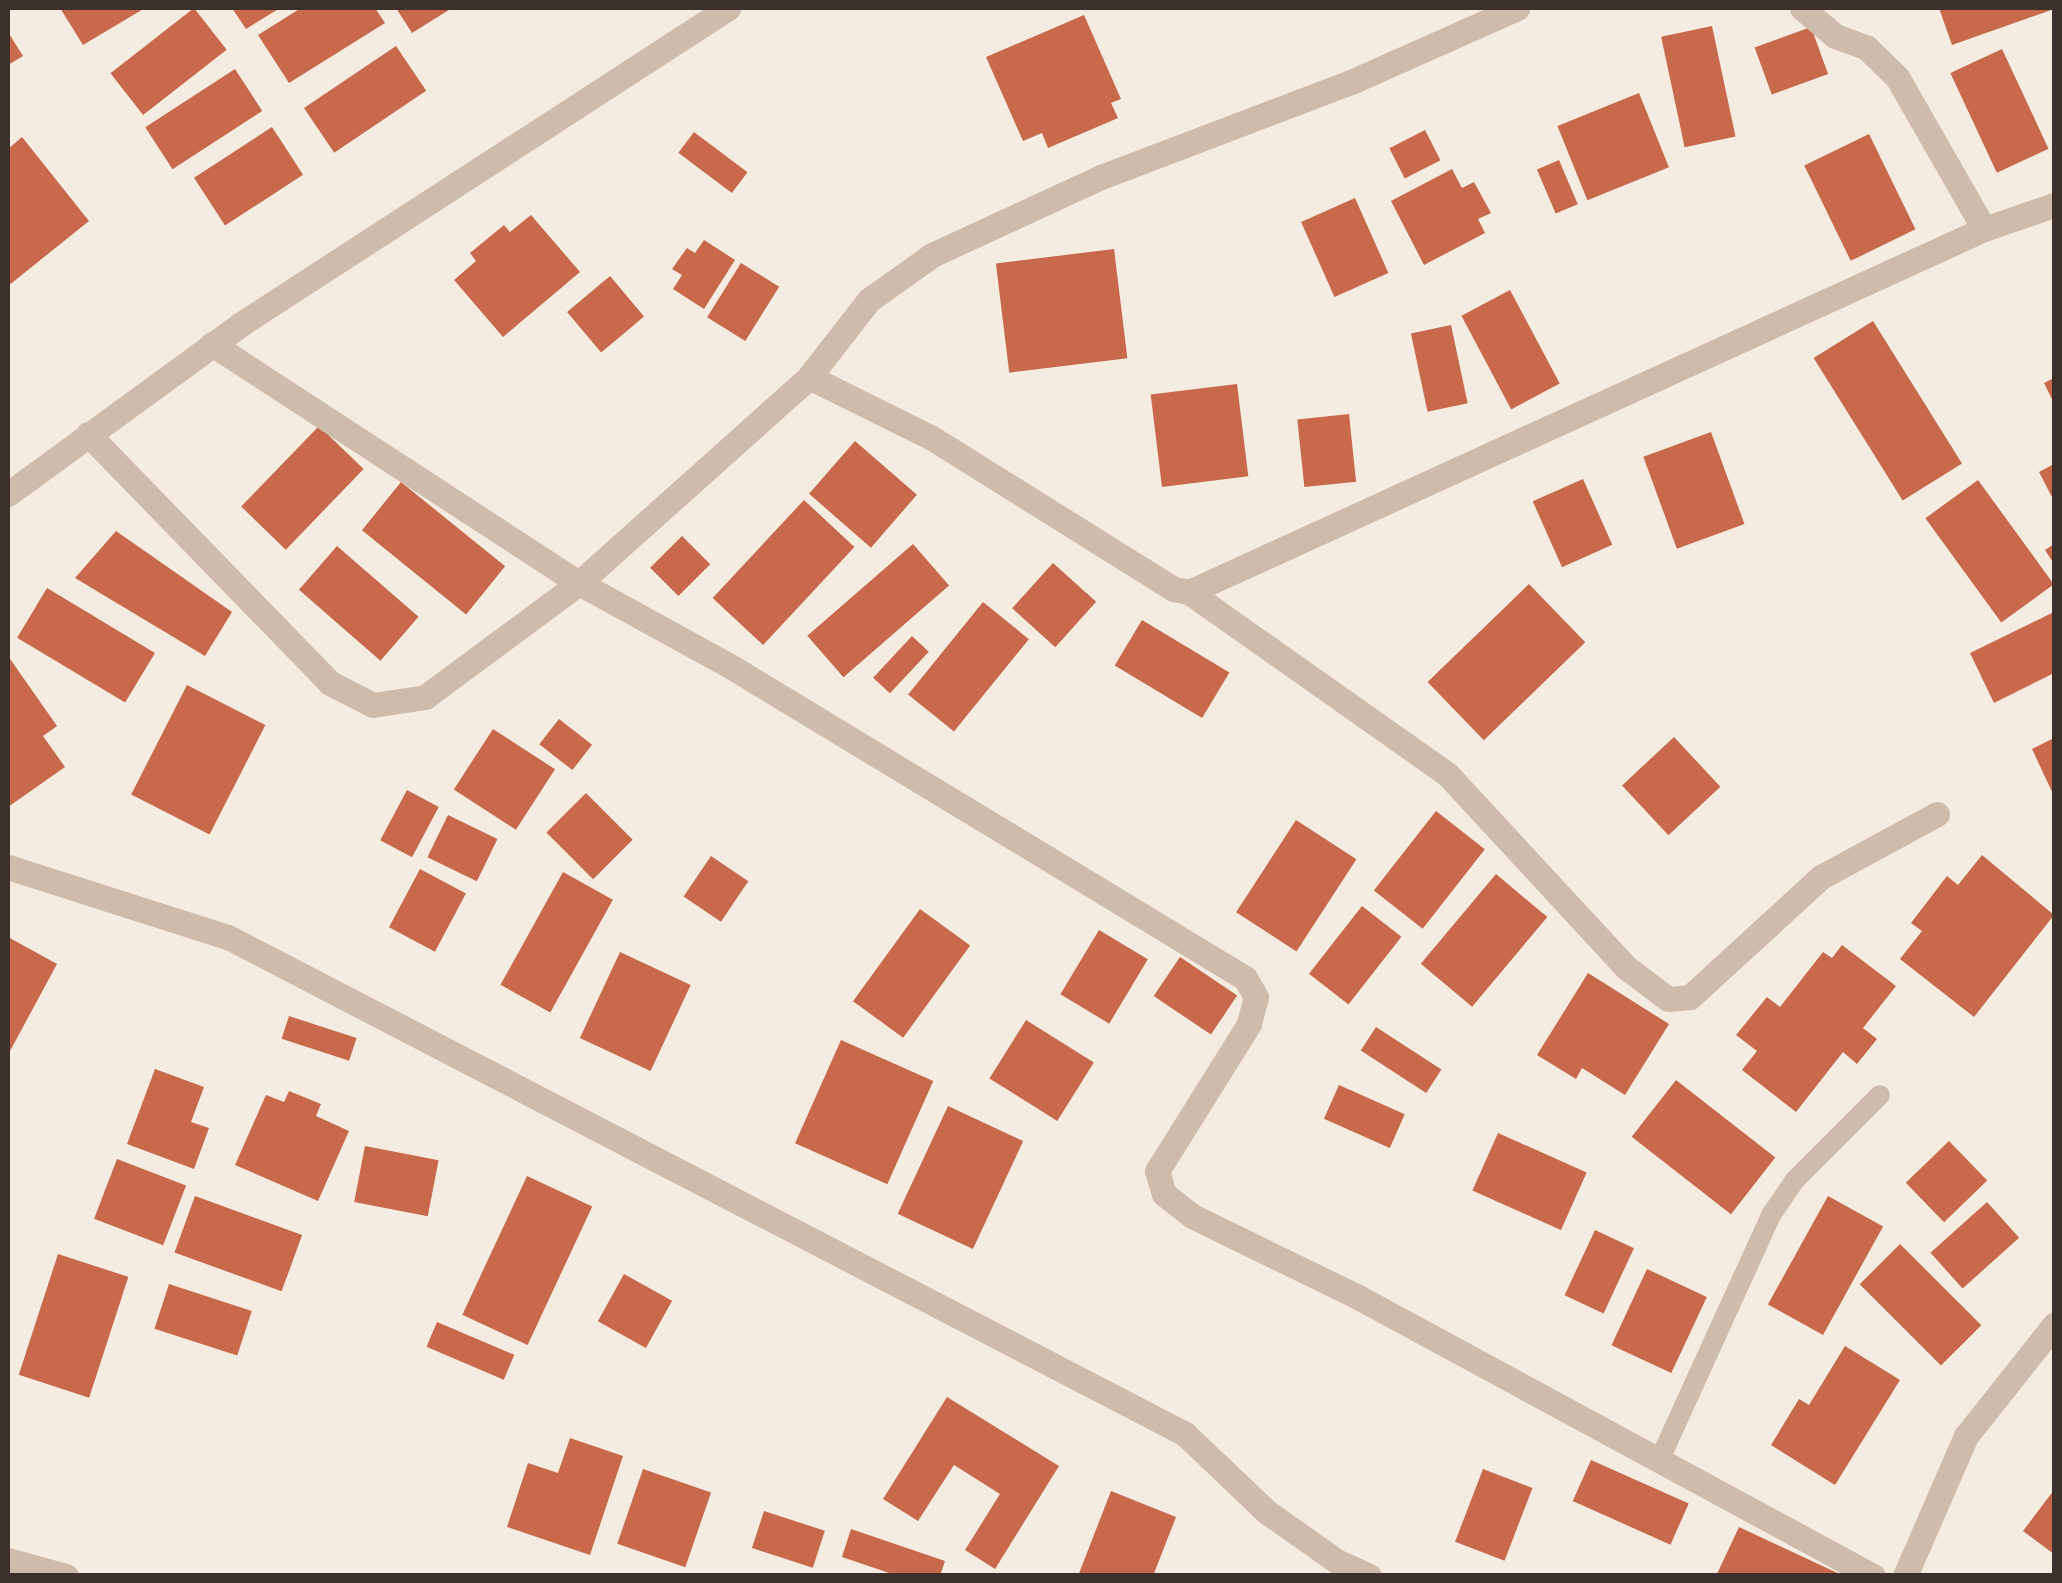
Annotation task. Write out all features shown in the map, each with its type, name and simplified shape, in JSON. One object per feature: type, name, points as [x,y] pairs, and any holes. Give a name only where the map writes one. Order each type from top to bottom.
[{"type":"street","points":[[8,494],[212,344],[728,8]]},
{"type":"street","points":[[88,434],[330,684],[373,705],[424,697],[579,583],[809,377],[870,300],[932,254],[1102,177],[1350,82],[1517,8]]},
{"type":"street","points":[[1802,8],[1835,36],[1866,48],[1897,78],[1984,229]]},
{"type":"street","points":[[1190,592],[1984,229],[2054,205]]},
{"type":"street","points":[[212,344],[579,583],[730,666],[1245,978],[1256,997],[1248,1024],[1157,1171],[1164,1194],[1192,1216],[1358,1297],[1873,1576]]},
{"type":"street","points":[[809,377],[932,438],[1174,589],[1190,592],[1448,775],[1627,968],[1668,999],[1690,997],[1821,877],[1936,814]]},
{"type":"street","points":[[8,867],[228,938],[1168,1425],[1267,1512],[1338,1562],[1369,1576]]},
{"type":"street","points":[[1905,1575],[1966,1436],[2054,1325]]},
{"type":"street","points":[[8,1560],[66,1576]]},
{"type":"lane","points":[[1659,1462],[1771,1215],[1795,1180],[1880,1095]]},
{"type":"building","points":[[60,8],[145,8],[83,45]]},
{"type":"building","points":[[194,8],[227,50],[143,115],[110,73]]},
{"type":"building","points":[[232,8],[280,8],[246,29]]},
{"type":"building","points":[[301,8],[375,8],[385,23],[289,83],[258,35]]},
{"type":"building","points":[[396,8],[452,8],[412,33]]},
{"type":"building","points":[[1939,8],[2054,8],[2054,9],[1952,45]]},
{"type":"building","points":[[1084,15],[1121,99],[1111,103],[1118,118],[1048,148],[1042,133],[1023,141],[986,57]]},
{"type":"building","points":[[1712,26],[1735,137],[1685,147],[1661,37]]},
{"type":"building","points":[[1811,27],[1828,74],[1772,95],[1755,48]]},
{"type":"building","points":[[8,32],[23,56],[8,65]]},
{"type":"building","points":[[396,46],[426,91],[334,153],[304,108]]},
{"type":"building","points":[[2002,49],[2048,149],[1997,173],[1950,73]]},
{"type":"building","points":[[235,69],[262,111],[172,169],[145,127]]},
{"type":"building","points":[[1639,93],[1669,167],[1587,200],[1557,126]]},
{"type":"building","points":[[272,127],[303,175],[225,225],[194,178]]},
{"type":"building","points":[[1425,130],[1440,160],[1405,178],[1389,148]]},
{"type":"building","points":[[694,132],[748,172],[732,193],[678,153]]},
{"type":"building","points":[[1869,134],[1915,229],[1851,261],[1804,166]]},
{"type":"building","points":[[22,137],[89,221],[8,286],[8,149]]},
{"type":"building","points":[[1559,160],[1578,204],[1556,214],[1537,169]]},
{"type":"building","points":[[1452,169],[1462,188],[1474,182],[1491,213],[1478,219],[1485,233],[1424,265],[1391,201]]},
{"type":"building","points":[[1355,198],[1388,273],[1334,297],[1301,222]]},
{"type":"building","points":[[531,215],[580,272],[503,337],[454,280],[476,261],[470,253],[504,225],[510,232]]},
{"type":"building","points":[[704,240],[735,260],[704,309],[673,289],[682,275],[672,269],[687,248],[695,253]]},
{"type":"building","points":[[1114,249],[1127,358],[1009,373],[996,264]]},
{"type":"building","points":[[741,263],[779,287],[745,341],[707,317]]},
{"type":"building","points":[[610,276],[644,317],[601,353],[567,312]]},
{"type":"building","points":[[1510,290],[1560,384],[1511,409],[1461,316]]},
{"type":"building","points":[[1873,321],[1962,463],[1903,501],[1814,358]]},
{"type":"building","points":[[1451,325],[1468,403],[1428,412],[1411,334]]},
{"type":"building","points":[[2054,378],[2054,403],[2044,383]]},
{"type":"building","points":[[1237,384],[1248,476],[1162,487],[1151,395]]},
{"type":"building","points":[[1349,414],[1356,482],[1304,487],[1297,419]]},
{"type":"building","points":[[319,426],[364,469],[286,550],[241,507]]},
{"type":"building","points":[[1711,432],[1745,524],[1677,549],[1643,457]]},
{"type":"building","points":[[855,441],[917,495],[871,548],[809,494]]},
{"type":"building","points":[[2054,464],[2054,501],[2039,472]]},
{"type":"building","points":[[1583,479],[1612,545],[1562,567],[1533,501]]},
{"type":"building","points":[[1978,480],[2054,584],[2001,623],[1925,518]]},
{"type":"building","points":[[401,482],[505,566],[466,615],[362,530]]},
{"type":"building","points":[[804,500],[854,547],[763,645],[713,598]]},
{"type":"building","points":[[116,531],[232,612],[205,656],[75,578]]},
{"type":"building","points":[[682,536],[710,564],[678,596],[650,568]]},
{"type":"building","points":[[913,544],[949,586],[843,677],[807,636]]},
{"type":"building","points":[[2054,544],[2054,564],[2045,550]]},
{"type":"building","points":[[337,546],[419,617],[380,661],[299,590]]},
{"type":"building","points":[[1053,563],[1096,602],[1055,647],[1012,608]]},
{"type":"building","points":[[1529,584],[1585,642],[1484,740],[1428,682]]},
{"type":"building","points":[[47,588],[155,653],[125,703],[17,638]]},
{"type":"building","points":[[983,602],[1029,639],[954,732],[908,694]]},
{"type":"building","points":[[2054,612],[2054,673],[1994,703],[1970,653]]},
{"type":"building","points":[[1142,620],[1229,673],[1202,718],[1115,665]]},
{"type":"building","points":[[912,636],[929,652],[890,693],[873,678]]},
{"type":"building","points":[[8,656],[57,726],[43,736],[65,767],[8,807]]},
{"type":"building","points":[[187,685],[265,725],[210,835],[131,795]]},
{"type":"building","points":[[559,719],[592,745],[572,770],[539,744]]},
{"type":"building","points":[[493,729],[555,769],[516,830],[454,789]]},
{"type":"building","points":[[1674,737],[1720,787],[1668,835],[1622,785]]},
{"type":"building","points":[[2054,738],[2054,796],[2032,749]]},
{"type":"building","points":[[407,790],[439,807],[412,857],[380,840]]},
{"type":"building","points":[[586,793],[633,840],[593,879],[546,833]]},
{"type":"building","points":[[1436,811],[1485,849],[1423,929],[1374,891]]},
{"type":"building","points":[[448,815],[497,839],[477,881],[427,857]]},
{"type":"building","points":[[1296,820],[1356,859],[1296,951],[1236,912]]},
{"type":"building","points":[[1982,855],[2054,915],[1974,1017],[1900,959],[1922,931],[1911,923],[1947,876],[1958,885]]},
{"type":"building","points":[[711,856],[748,881],[721,922],[684,897]]},
{"type":"building","points":[[420,869],[466,893],[435,952],[389,927]]},
{"type":"building","points":[[563,872],[613,900],[550,1012],[500,985]]},
{"type":"building","points":[[1496,874],[1547,917],[1472,1007],[1421,964]]},
{"type":"building","points":[[1362,906],[1401,937],[1348,1005],[1309,974]]},
{"type":"building","points":[[920,909],[970,945],[903,1038],[853,1001]]},
{"type":"building","points":[[1099,930],[1148,959],[1109,1024],[1060,994]]},
{"type":"building","points":[[8,937],[57,964],[10,1051],[8,1049]]},
{"type":"building","points":[[1842,945],[1896,986],[1863,1028],[1877,1039],[1857,1064],[1843,1052],[1796,1112],[1742,1070],[1757,1051],[1736,1035],[1767,997],[1780,1007],[1823,952],[1832,958]]},
{"type":"building","points":[[620,952],[691,985],[651,1071],[580,1038]]},
{"type":"building","points":[[1180,957],[1237,996],[1211,1035],[1154,996]]},
{"type":"building","points":[[1588,973],[1669,1024],[1625,1095],[1582,1068],[1576,1079],[1537,1055]]},
{"type":"building","points":[[289,1016],[357,1038],[349,1061],[282,1039]]},
{"type":"building","points":[[1026,1020],[1094,1062],[1057,1121],[989,1079]]},
{"type":"building","points":[[1376,1027],[1441,1069],[1426,1093],[1361,1050]]},
{"type":"building","points":[[841,1040],[933,1081],[887,1184],[795,1143]]},
{"type":"building","points":[[155,1069],[204,1087],[191,1122],[209,1128],[194,1169],[127,1144]]},
{"type":"building","points":[[1676,1080],[1775,1158],[1731,1214],[1632,1137]]},
{"type":"building","points":[[1339,1085],[1405,1114],[1390,1148],[1324,1119]]},
{"type":"building","points":[[289,1091],[321,1104],[316,1116],[349,1131],[318,1201],[235,1165],[266,1095],[284,1102]]},
{"type":"building","points":[[948,1106],[1023,1141],[973,1249],[898,1214]]},
{"type":"building","points":[[1498,1133],[1587,1172],[1561,1230],[1472,1191]]},
{"type":"building","points":[[1949,1141],[1987,1181],[1944,1222],[1906,1183]]},
{"type":"building","points":[[365,1146],[439,1160],[428,1216],[354,1202]]},
{"type":"building","points":[[117,1159],[186,1186],[163,1245],[94,1219]]},
{"type":"building","points":[[527,1176],[592,1206],[528,1345],[462,1315]]},
{"type":"building","points":[[195,1196],[302,1235],[282,1291],[174,1252]]},
{"type":"building","points":[[1828,1196],[1883,1227],[1823,1335],[1768,1304]]},
{"type":"building","points":[[1987,1202],[2019,1238],[1963,1289],[1931,1253]]},
{"type":"building","points":[[1595,1230],[1634,1248],[1604,1313],[1565,1295]]},
{"type":"building","points":[[1900,1244],[1981,1325],[1941,1366],[1860,1284]]},
{"type":"building","points":[[58,1254],[128,1277],[89,1398],[19,1375]]},
{"type":"building","points":[[1647,1269],[1707,1297],[1671,1373],[1612,1345]]},
{"type":"building","points":[[624,1274],[672,1301],[646,1348],[598,1321]]},
{"type":"building","points":[[169,1284],[252,1311],[237,1356],[154,1329]]},
{"type":"building","points":[[437,1322],[514,1355],[504,1380],[426,1347]]},
{"type":"building","points":[[1845,1346],[1900,1380],[1835,1485],[1771,1445],[1799,1399],[1809,1405]]},
{"type":"building","points":[[947,1397],[1059,1466],[995,1569],[965,1550],[1000,1494],[954,1465],[918,1521],[883,1499]]},
{"type":"building","points":[[570,1438],[623,1456],[590,1555],[507,1527],[528,1463],[558,1473]]},
{"type":"building","points":[[1591,1460],[1689,1504],[1670,1545],[1573,1501]]},
{"type":"building","points":[[643,1469],[711,1492],[685,1567],[617,1544]]},
{"type":"building","points":[[1483,1469],[1532,1488],[1505,1561],[1455,1542]]},
{"type":"building","points":[[2054,1490],[2054,1554],[2023,1531]]},
{"type":"building","points":[[1111,1491],[1176,1517],[1153,1576],[1078,1576]]},
{"type":"building","points":[[764,1511],[825,1531],[813,1568],[752,1548]]},
{"type":"building","points":[[1739,1527],[1844,1576],[1716,1576]]},
{"type":"building","points":[[851,1529],[945,1561],[940,1576],[898,1576],[842,1557]]}]
